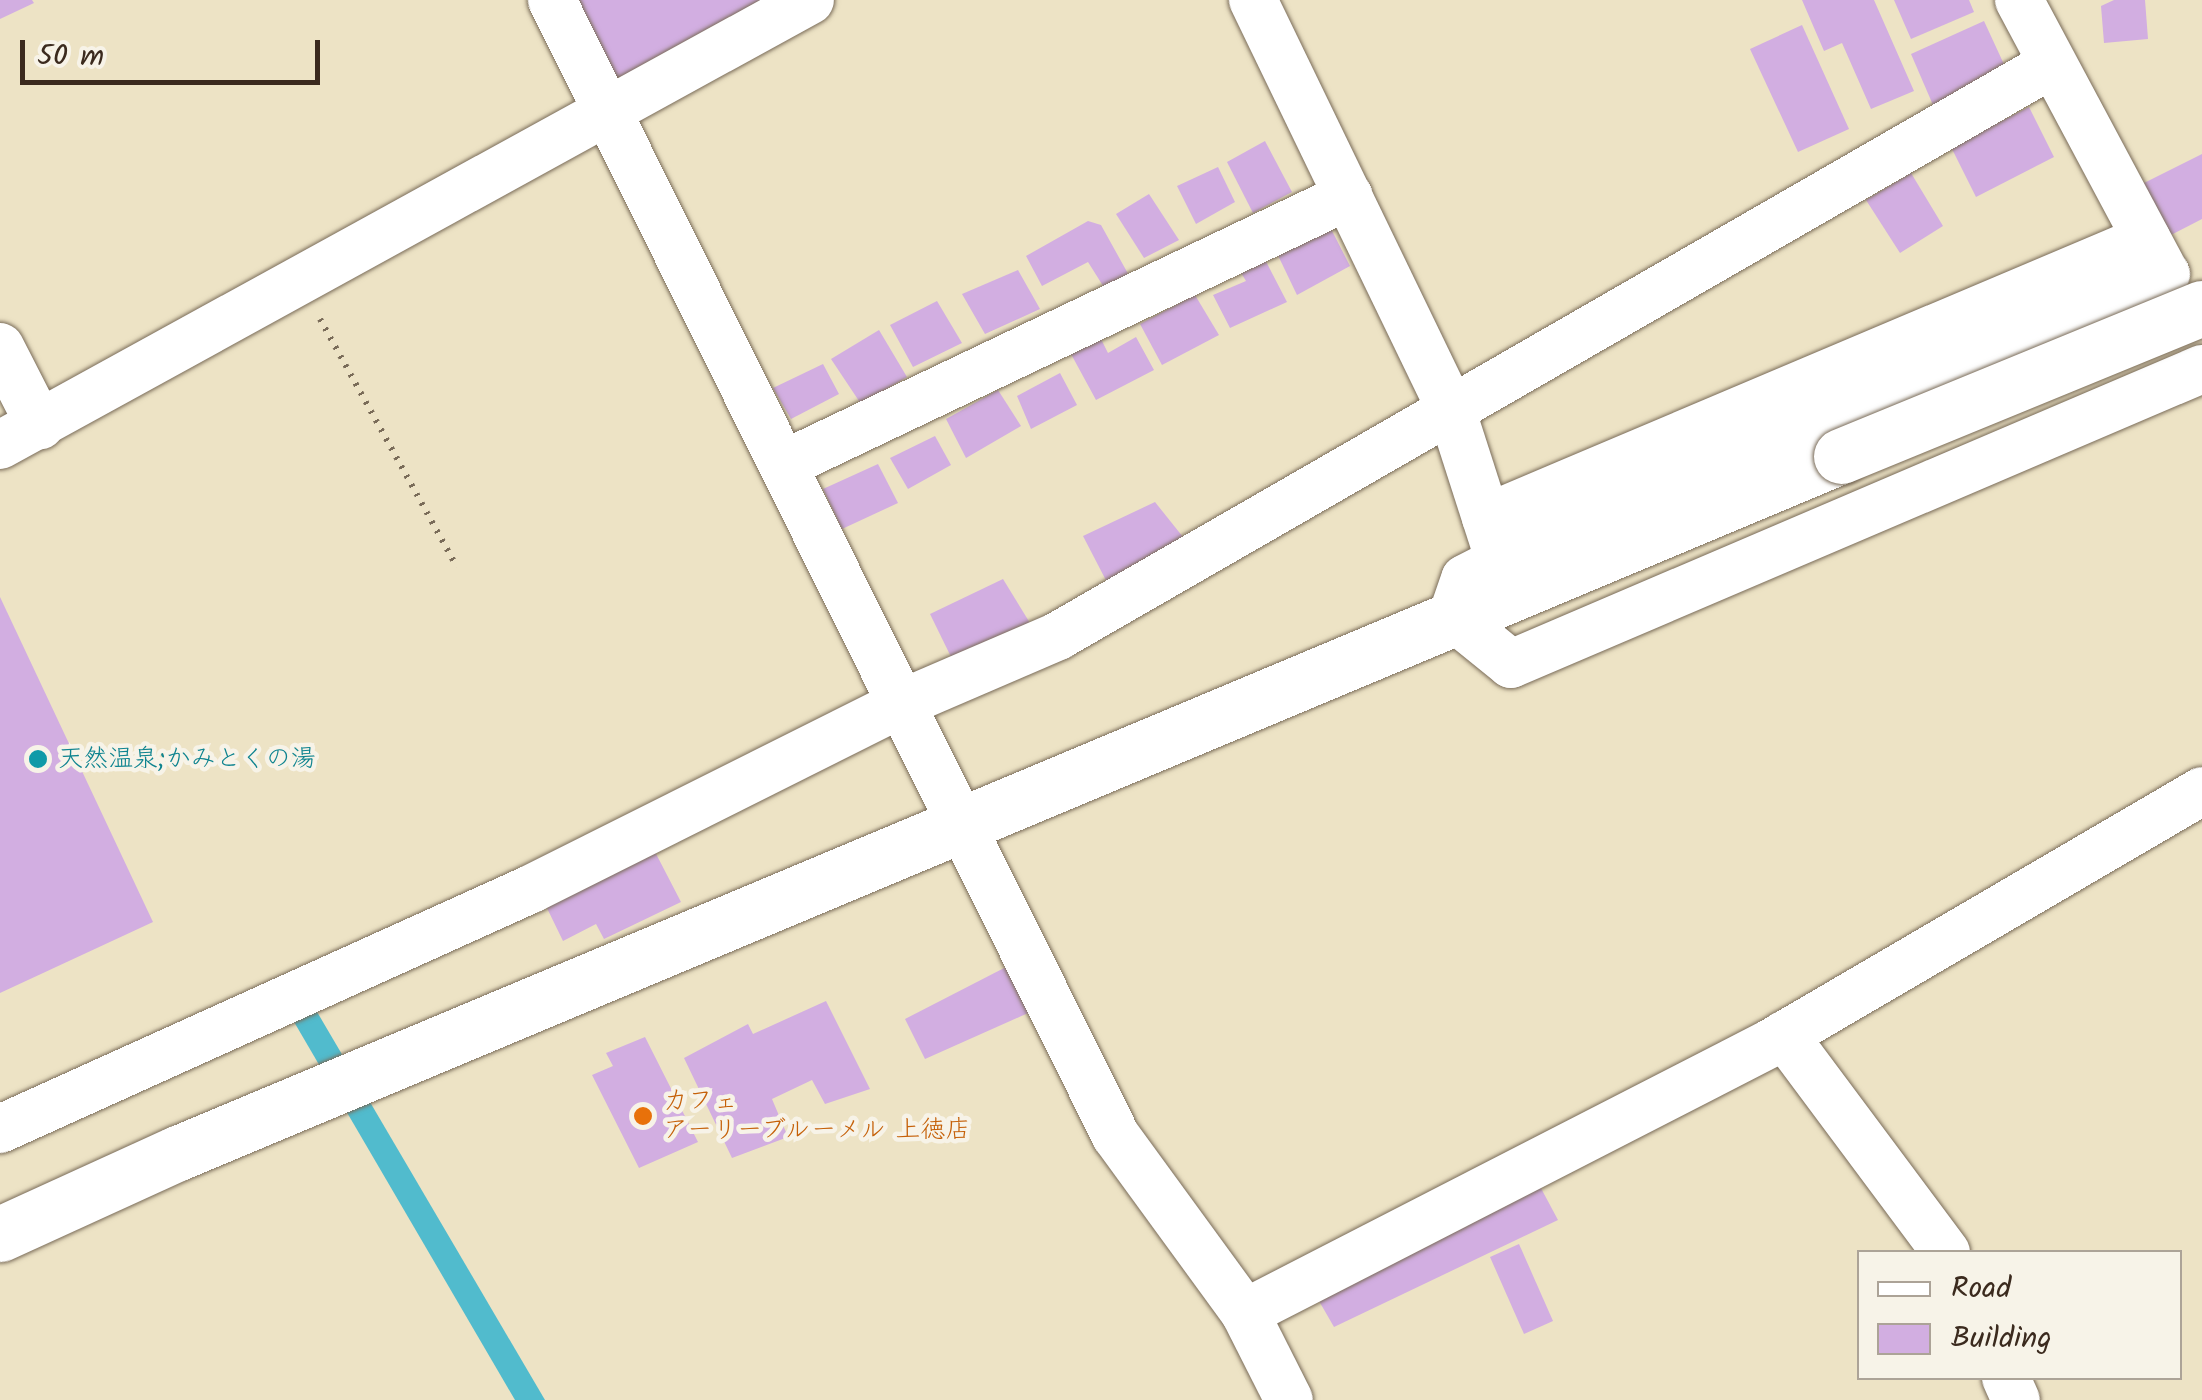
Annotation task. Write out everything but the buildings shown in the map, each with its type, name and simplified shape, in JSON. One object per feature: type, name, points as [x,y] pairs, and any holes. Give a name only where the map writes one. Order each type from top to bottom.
[{"type":"street","points":[[552,0],[905,702],[1116,1136],[1246,1313],[1289,1400]]},
{"type":"street","points":[[0,348],[20,435],[810,0]]},
{"type":"street","points":[[1253,0],[1452,412],[1493,539]]},
{"type":"street","points":[[2019,0],[2050,65],[2171,274],[2202,338]]},
{"type":"street","points":[[0,1129],[531,888],[905,702],[1058,636],[2050,65]]},
{"type":"street","points":[[784,464],[1348,196]]},
{"type":"street","points":[[0,1234],[178,1153],[966,828],[1452,616],[1841,456],[2171,274]]},
{"type":"street","points":[[1452,616],[1465,579],[1493,539],[2171,274]]},
{"type":"street","points":[[1452,616],[1511,664],[2202,369]]},
{"type":"street","points":[[1246,1313],[1784,1035],[2202,791]]},
{"type":"street","points":[[1784,1035],[1945,1250]]},
{"type":"path","points":[[300,282],[457,567]]},
{"type":"water","points":[[313,1005],[545,1400],[515,1400],[290,1015]]},
{"type":"place","name":"天然温泉;かみとくの湯","points":[[38,759]]},
{"type":"place","name":"カフェ アーリーブルーメル 上徳店","points":[[643,1116]]}]
